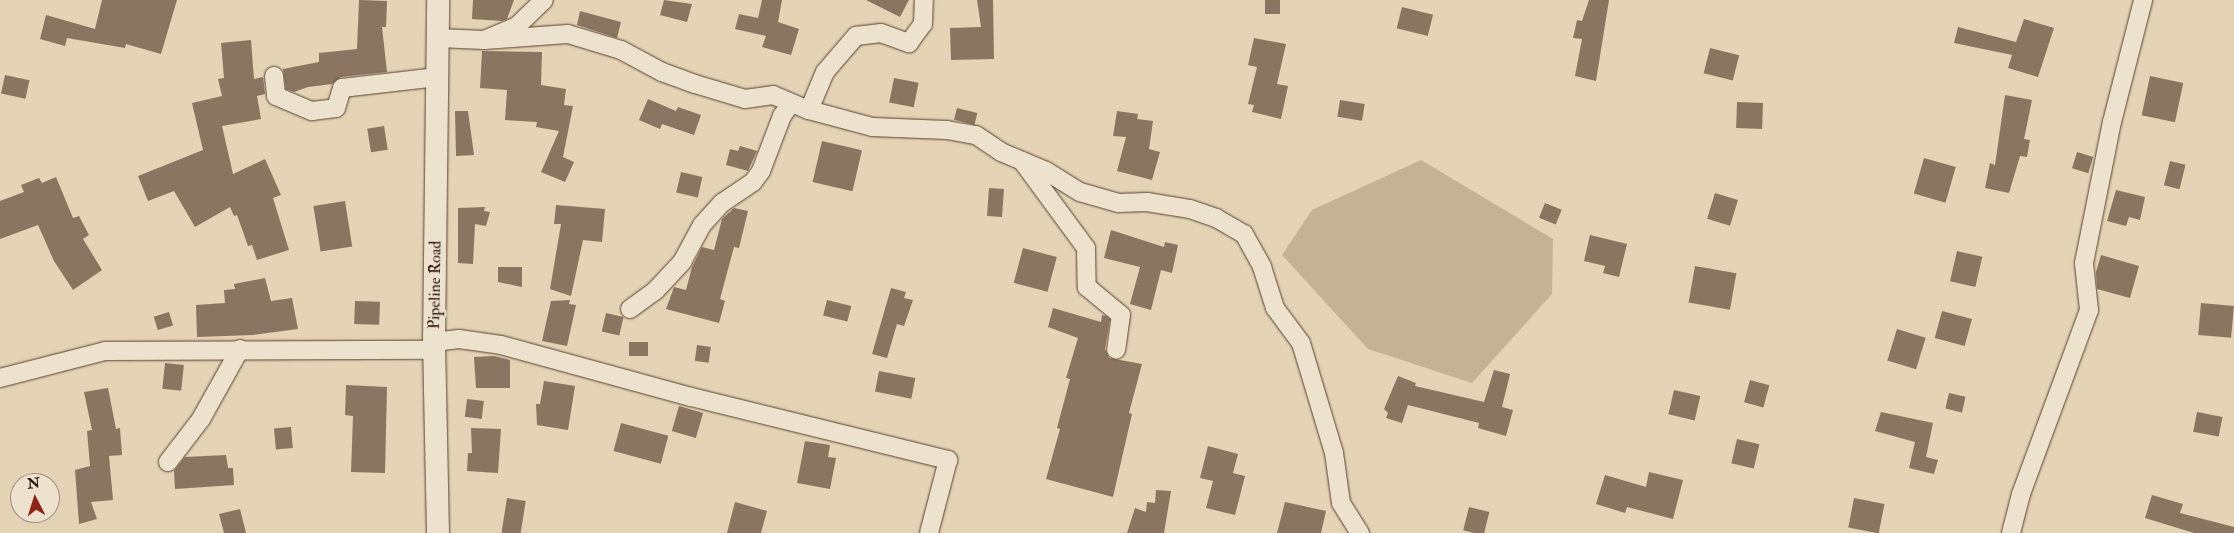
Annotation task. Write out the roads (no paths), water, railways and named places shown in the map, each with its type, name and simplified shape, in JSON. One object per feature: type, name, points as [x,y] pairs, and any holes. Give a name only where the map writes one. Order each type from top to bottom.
[{"type":"street","name":"Pipeline Road","points":[[438,0],[435,346],[438,533]]},
{"type":"street","points":[[484,40],[517,26],[544,0]]},
{"type":"street","points":[[809,110],[826,72],[856,36],[881,33],[910,43],[923,24],[924,0]]},
{"type":"street","points":[[2011,533],[2022,494],[2089,310],[2084,263],[2088,237],[2112,122],[2143,0]]},
{"type":"street","points":[[438,38],[484,40],[568,34],[621,50],[662,72],[745,99],[773,96],[809,110],[872,128],[947,130],[976,135],[1022,161],[1046,171],[1080,192],[1118,203],[1147,202],[1190,209],[1244,234],[1262,267],[1275,308],[1300,344],[1334,452],[1341,503],[1360,533]]},
{"type":"street","points":[[274,76],[276,96],[312,111],[336,108],[342,88],[437,77]]},
{"type":"street","points":[[630,309],[655,291],[682,262],[702,225],[722,203],[753,182],[762,171],[782,116],[791,103]]},
{"type":"street","points":[[1022,161],[1086,248],[1086,287],[1121,315],[1116,350]]},
{"type":"street","points":[[0,378],[105,351],[435,346],[459,339],[501,345],[691,397],[948,460],[929,533]]},
{"type":"street","points":[[168,462],[201,419],[240,349]]}]
